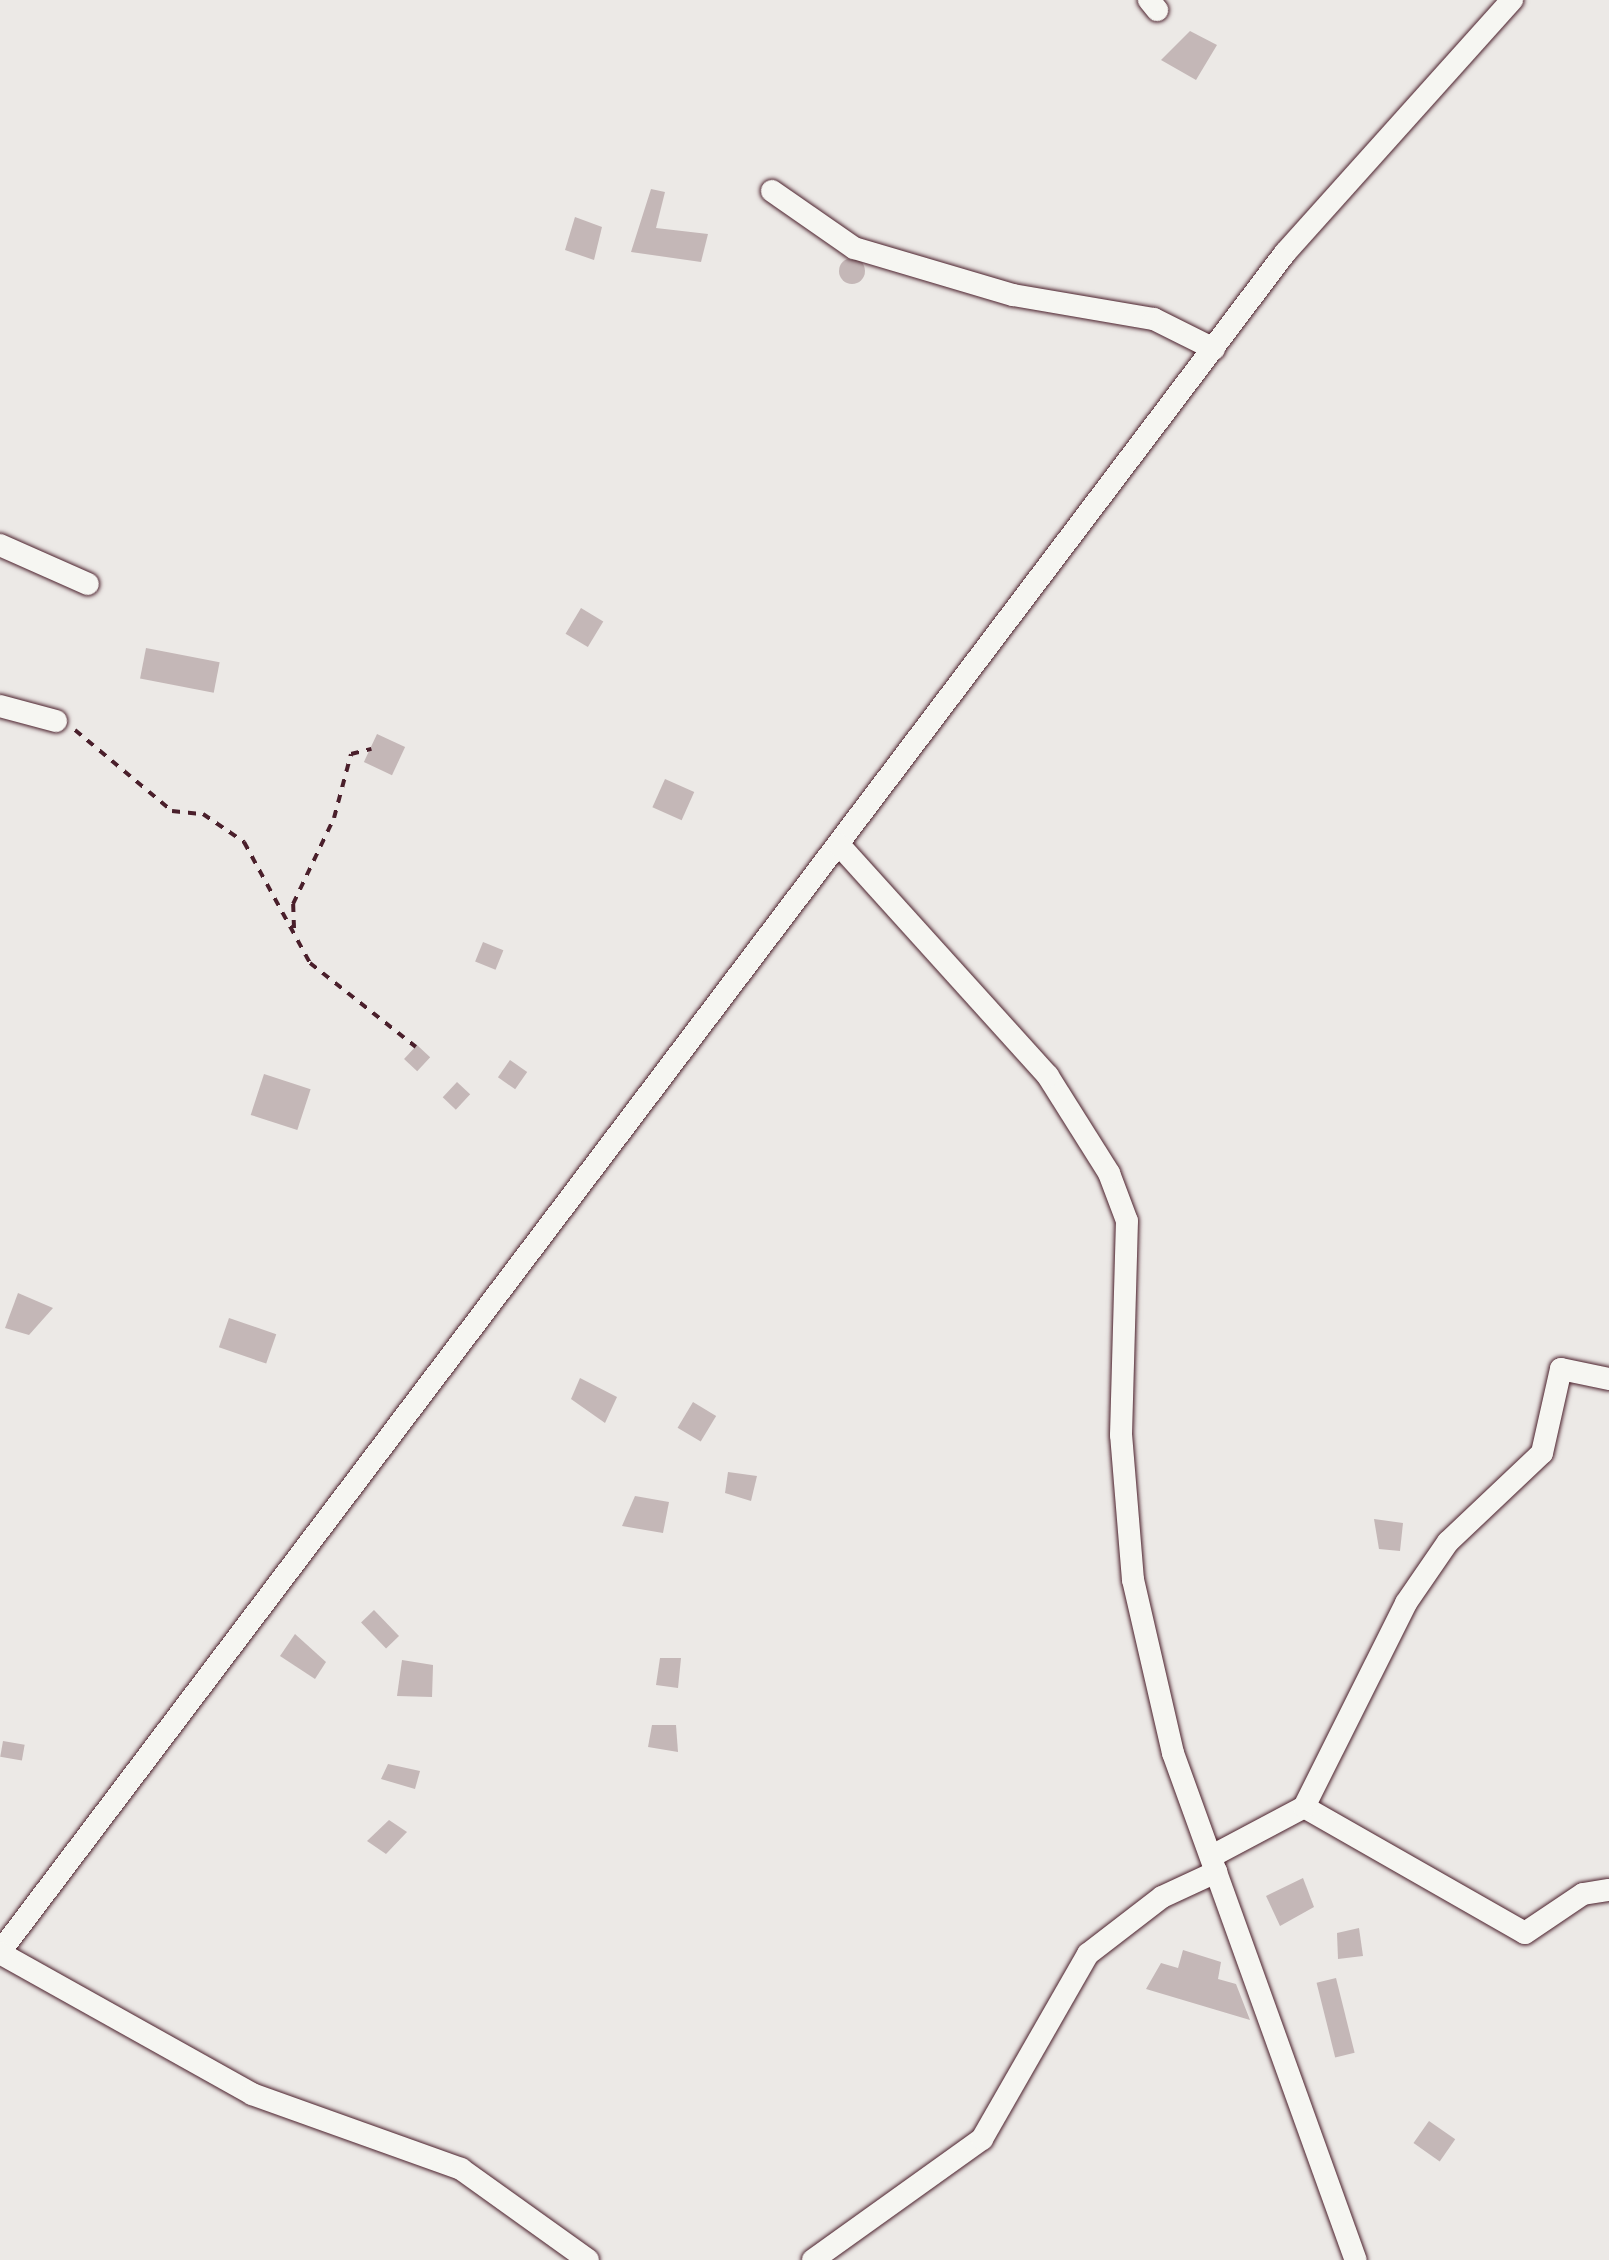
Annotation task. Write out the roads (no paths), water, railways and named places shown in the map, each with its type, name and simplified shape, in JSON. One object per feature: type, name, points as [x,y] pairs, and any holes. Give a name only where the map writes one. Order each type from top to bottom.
[{"type":"street","points":[[588,2260],[461,2170],[219,2078],[0,1952],[1286,253],[1512,0]]},
{"type":"street","points":[[772,191],[854,248],[1013,295],[1154,319],[1214,349]]},
{"type":"street","points":[[0,545],[88,584]]},
{"type":"street","points":[[0,706],[56,721]]},
{"type":"street","points":[[839,845],[1048,1076],[1121,1205],[1132,1269],[1121,1434],[1128,1544],[1173,1753],[1356,2260]]},
{"type":"street","points":[[813,2260],[982,2139],[1088,1954],[1162,1897],[1304,1807],[1406,1603],[1448,1542],[1542,1452],[1561,1369],[1609,1378]]},
{"type":"street","points":[[1304,1807],[1525,1933],[1583,1894],[1609,1890]]}]
